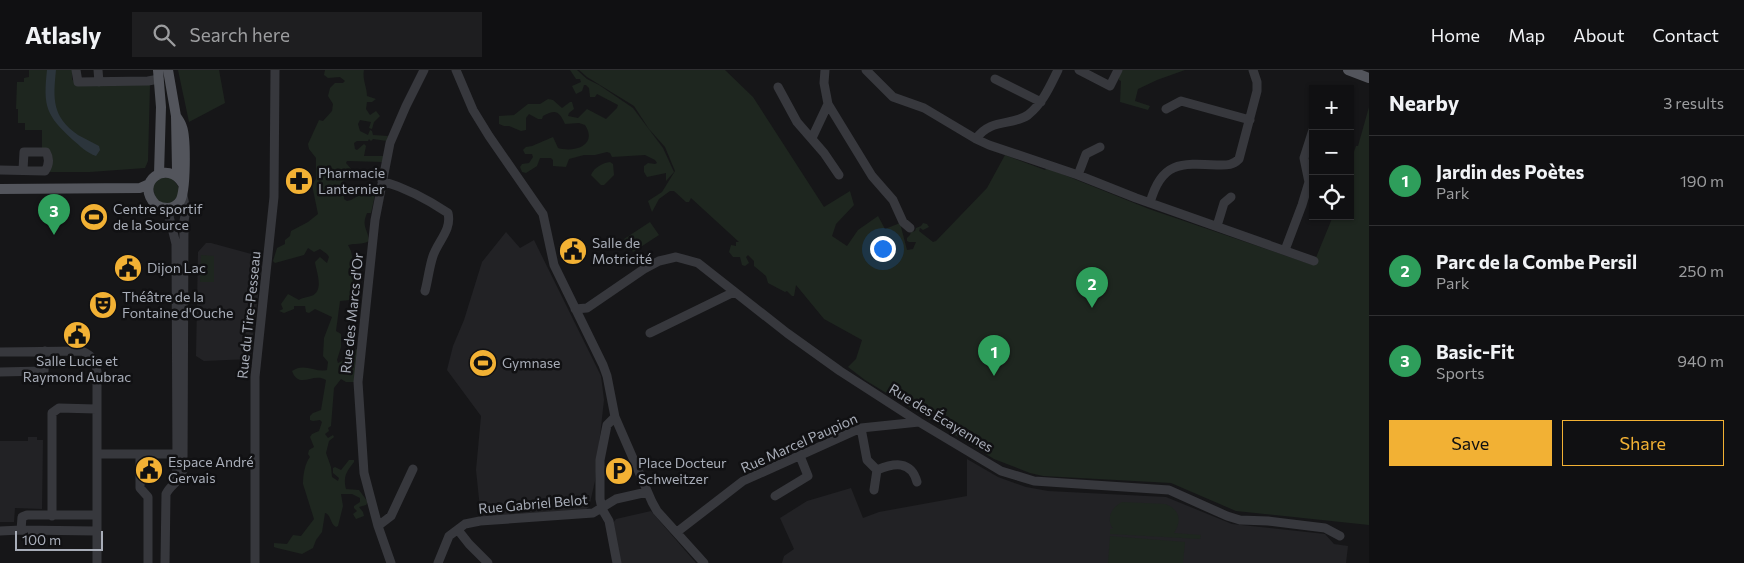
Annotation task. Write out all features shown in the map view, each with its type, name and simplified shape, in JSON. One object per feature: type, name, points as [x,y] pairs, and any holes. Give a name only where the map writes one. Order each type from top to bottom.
[{"type":"main road","points":[[168,70],[176,116],[177,170],[181,182],[183,196],[172,207],[156,205],[148,195],[149,184],[159,174],[170,173],[181,182]]},
{"type":"main road","points":[[1348,70],[1369,78]]},
{"type":"main road","points":[[158,75],[161,107],[159,174]]},
{"type":"main road","points":[[0,189],[140,188],[149,184]]},
{"type":"main road","points":[[0,196],[148,195]]},
{"type":"street","points":[[76,70],[78,82],[148,81],[158,75]]},
{"type":"street","points":[[98,70],[99,82]]},
{"type":"street","name":"Rue du Tire-Pesseau","points":[[256,563],[255,377],[274,197],[275,70]]},
{"type":"street","name":"Rue des Marcs d'Or","points":[[391,563],[378,526],[364,473],[358,382],[375,220],[390,143],[424,70]]},
{"type":"street","points":[[456,70],[473,110],[543,214],[552,258],[603,365],[615,417],[657,511],[704,563]]},
{"type":"street","points":[[825,70],[824,83],[828,104],[872,176],[893,200],[903,222],[910,228]]},
{"type":"street","points":[[866,70],[893,97],[924,108],[976,139],[1314,261]]},
{"type":"street","points":[[976,139],[980,134],[993,126],[1026,116],[1041,102],[1058,70]]},
{"type":"street","points":[[1079,70],[1110,86],[1118,70]]},
{"type":"street","points":[[1150,203],[1157,183],[1177,166],[1190,163],[1229,165],[1237,161],[1240,156],[1258,88],[1253,70]]},
{"type":"street","points":[[995,79],[1041,102]]},
{"type":"street","points":[[778,87],[797,122],[824,153],[839,175]]},
{"type":"street","points":[[1166,108],[1181,100],[1250,120]]},
{"type":"street","points":[[812,138],[828,104]]},
{"type":"street","points":[[1285,250],[1302,205],[1308,182],[1304,158],[1309,142]]},
{"type":"street","points":[[1078,175],[1086,154],[1100,147]]},
{"type":"street","points":[[0,170],[22,170]]},
{"type":"street","points":[[382,181],[401,187],[448,213],[450,221],[448,230],[433,256],[425,291]]},
{"type":"street","points":[[165,563],[166,496],[174,484],[177,475],[180,454],[184,221],[186,210],[183,196]]},
{"type":"street","points":[[1217,226],[1224,203],[1231,196]]},
{"type":"street","points":[[172,207],[184,221]]},
{"type":"street","points":[[172,207],[176,244],[180,454]]},
{"type":"street","name":"Rue des Écayennes","points":[[575,309],[587,308],[644,269],[659,261],[676,257],[698,263],[787,333],[840,371],[919,422],[1001,471],[1034,481],[1169,490],[1240,520],[1268,521],[1325,528],[1340,536]]},
{"type":"street","points":[[650,333],[734,292]]},
{"type":"street","points":[[0,372],[44,371],[45,351]]},
{"type":"street","points":[[0,352],[82,351],[93,357],[96,362],[98,372],[96,409],[98,454],[97,563]]},
{"type":"street","points":[[52,516],[52,413],[59,408],[96,409]]},
{"type":"street","points":[[615,417],[607,425],[600,460],[600,499],[602,509],[609,520],[617,563]]},
{"type":"street","name":"Rue Marcel Paupion","points":[[677,532],[743,482],[861,428],[919,422]]},
{"type":"street","points":[[861,428],[867,460],[877,470]]},
{"type":"street","points":[[98,454],[180,454]]},
{"type":"street","points":[[140,455],[140,488],[148,497],[148,563]]},
{"type":"street","points":[[800,456],[808,476]]},
{"type":"street","points":[[877,470],[889,465],[904,466],[911,470],[917,482]]},
{"type":"street","points":[[378,526],[391,516],[413,469]]},
{"type":"street","points":[[874,490],[877,470]]},
{"type":"street","points":[[775,496],[808,476],[818,476]]},
{"type":"street","name":"Rue Gabriel Belot","points":[[458,530],[465,524],[480,521],[593,514],[616,499],[648,492]]},
{"type":"street","points":[[21,530],[21,520],[24,516],[96,515]]},
{"type":"street","points":[[0,530],[96,531]]},
{"type":"street","points":[[438,563],[449,536],[458,530],[488,563]]},
{"type":"shaded area","points":[[29,70],[72,70],[72,79],[76,84],[150,85],[148,161],[145,168],[90,172],[45,172],[48,169],[42,149],[42,130],[25,130],[25,123],[18,123],[18,109],[16,109],[17,82],[24,82],[24,78],[29,77]]},
{"type":"shaded area","points":[[47,70],[56,70],[55,99],[59,114],[69,128],[99,146],[100,150],[96,156],[73,140],[57,124],[48,110],[46,102]]},
{"type":"shaded area","points":[[178,70],[219,70],[225,103],[189,122]]},
{"type":"shaded area","points":[[325,70],[364,70],[367,96],[376,99],[372,102],[367,102],[366,109],[370,115],[376,111],[380,116],[374,122],[372,129],[369,128],[371,122],[360,120],[358,124],[360,131],[368,135],[370,130],[373,135],[388,136],[387,141],[373,139],[371,141],[369,139],[368,141],[357,141],[354,143],[357,150],[364,144],[366,146],[364,156],[385,156],[384,162],[347,161],[346,163],[352,170],[350,179],[341,183],[344,199],[347,201],[366,191],[372,196],[375,195],[371,213],[367,213],[365,222],[369,241],[348,245],[351,251],[360,299],[340,301],[336,331],[341,334],[338,363],[348,353],[357,349],[358,351],[355,382],[346,382],[341,379],[334,388],[331,426],[325,434],[328,438],[333,435],[334,437],[329,441],[326,453],[332,477],[338,481],[339,478],[333,473],[333,468],[341,470],[349,460],[354,460],[346,475],[346,489],[359,490],[368,502],[366,505],[359,507],[364,516],[356,519],[353,514],[357,511],[354,506],[360,502],[360,498],[352,494],[341,494],[343,506],[338,526],[334,526],[325,513],[322,532],[313,548],[302,554],[274,547],[274,543],[287,544],[293,535],[301,536],[314,519],[303,484],[303,477],[310,457],[308,454],[309,450],[314,447],[310,437],[319,431],[322,422],[320,420],[310,420],[310,416],[321,410],[326,380],[321,378],[298,379],[292,371],[301,367],[327,370],[328,362],[323,356],[324,338],[332,317],[315,309],[309,313],[306,312],[305,306],[294,306],[294,309],[284,313],[279,311],[283,309],[281,304],[288,294],[299,300],[311,296],[318,290],[318,275],[315,262],[320,257],[327,263],[329,257],[320,249],[314,252],[308,248],[304,255],[275,263],[273,261],[277,248],[285,244],[285,240],[290,236],[291,231],[318,214],[312,185],[316,179],[316,158],[309,149],[308,144],[319,120],[323,121],[332,111],[333,104],[328,96],[330,88],[335,83],[343,83],[345,81],[340,77],[328,78],[324,75]]},
{"type":"shaded area","points":[[570,70],[577,70],[587,79],[633,108],[663,148],[674,172],[666,181],[666,173],[647,177],[644,172],[644,166],[648,163],[657,163],[645,155],[612,157],[607,152],[569,159],[566,167],[553,166],[551,158],[540,158],[537,166],[526,173],[522,172],[520,167],[522,164],[529,163],[533,157],[532,154],[525,154],[523,150],[526,147],[553,137],[558,148],[577,148],[587,142],[589,138],[588,132],[585,125],[579,123],[565,124],[557,112],[551,112],[543,116],[542,119],[529,114],[526,118],[526,130],[521,131],[499,124],[499,116],[514,115],[528,104],[540,104],[548,99],[553,100],[562,108],[572,102],[574,109],[568,116],[578,118],[587,109],[606,119],[617,108],[618,105],[597,94],[595,97],[590,97],[589,88],[586,85],[584,85],[582,91],[576,94],[572,86],[581,82],[580,79],[576,79]]},
{"type":"shaded area","points":[[579,70],[725,70],[753,97],[824,207],[850,191],[854,205],[836,224],[832,236],[847,246],[858,230],[878,216],[885,229],[900,223],[907,250],[913,249],[916,242],[909,242],[907,238],[911,232],[915,231],[923,223],[929,227],[923,230],[920,228],[919,231],[933,242],[936,241],[987,188],[1005,155],[1045,170],[1047,168],[1149,209],[1313,265],[1331,220],[1354,220],[1354,152],[1356,146],[1358,146],[1369,107],[1369,525],[1236,511],[1171,483],[1043,476],[994,459],[865,380],[848,367],[856,359],[862,340],[824,319],[796,285],[794,296],[792,296],[787,291],[785,292],[768,283],[766,276],[754,266],[754,261],[748,255],[746,257],[749,263],[745,266],[742,265],[740,257],[733,257],[729,252],[731,245],[736,246],[736,242],[739,242],[691,198],[689,202],[686,202],[674,191],[670,191],[659,199],[652,212],[648,201],[662,192],[675,171],[665,147],[649,129],[634,106]]},
{"type":"shaded area","points":[[1122,70],[1185,70],[1138,89],[1135,101],[1150,106],[1148,110],[1120,102],[1121,81],[1119,80],[1119,75]]},
{"type":"shaded area","points":[[610,162],[613,164],[614,175],[604,185],[601,185],[591,175],[599,166]]},
{"type":"shaded area","points":[[157,178],[171,178],[179,188],[177,197],[170,204],[157,202],[152,185]]},
{"type":"shaded area","points":[[650,222],[659,235],[633,252],[624,239]]},
{"type":"shaded area","points":[[506,232],[520,248],[534,240],[601,376],[604,400],[595,481],[589,507],[585,510],[481,518],[476,470],[481,416],[447,370],[453,346],[464,320],[482,262]]},
{"type":"shaded area","points":[[206,243],[259,256],[262,264],[250,359],[204,361],[196,356],[198,252]]},
{"type":"shaded area","points":[[201,255],[214,256],[214,282],[200,282]]},
{"type":"shaded area","points":[[28,437],[37,437],[37,440],[43,440],[42,509],[15,508],[14,522],[0,522],[0,441],[28,441]]},
{"type":"shaded area","points":[[967,459],[998,477],[1026,487],[1048,491],[1166,497],[1232,524],[1325,534],[1334,544],[1348,546],[1346,563],[782,563],[784,556],[794,549],[780,518],[807,501],[851,488],[863,518],[879,512],[967,496]]},
{"type":"shaded area","points":[[1122,502],[1165,504],[1170,506],[1177,512],[1179,520],[1174,533],[1201,535],[1200,539],[1110,534],[1110,529],[1113,529],[1110,521],[1112,510]]},
{"type":"shaded area","points":[[651,511],[696,563],[621,563],[613,523],[616,519]]},
{"type":"shaded area","points":[[1110,536],[1185,542],[1183,563],[1108,563]]},
{"type":"place","name":"Pharmacie Lanternier","points":[[299,181]]},
{"type":"place","name":"Centre sportif de la Source","points":[[94,217]]},
{"type":"place","name":"Basic-Fit","points":[[54,235]]},
{"type":"place","name":"Salle de Motricité","points":[[573,251]]},
{"type":"place","name":"Dijon Lac","points":[[128,268]]},
{"type":"place","name":"Théâtre de la Fontaine d'Ouche","points":[[103,305]]},
{"type":"place","name":"Parc de la Combe Persil","points":[[1092,308]]},
{"type":"place","name":"Salle Lucie et Raymond Aubrac","points":[[77,335]]},
{"type":"place","name":"Gymnase","points":[[483,363]]},
{"type":"place","name":"Jardin des Poètes","points":[[994,376]]},
{"type":"place","name":"Espace André Gervais","points":[[149,470]]},
{"type":"place","name":"Place Docteur Schweitzer","points":[[619,471]]}]
